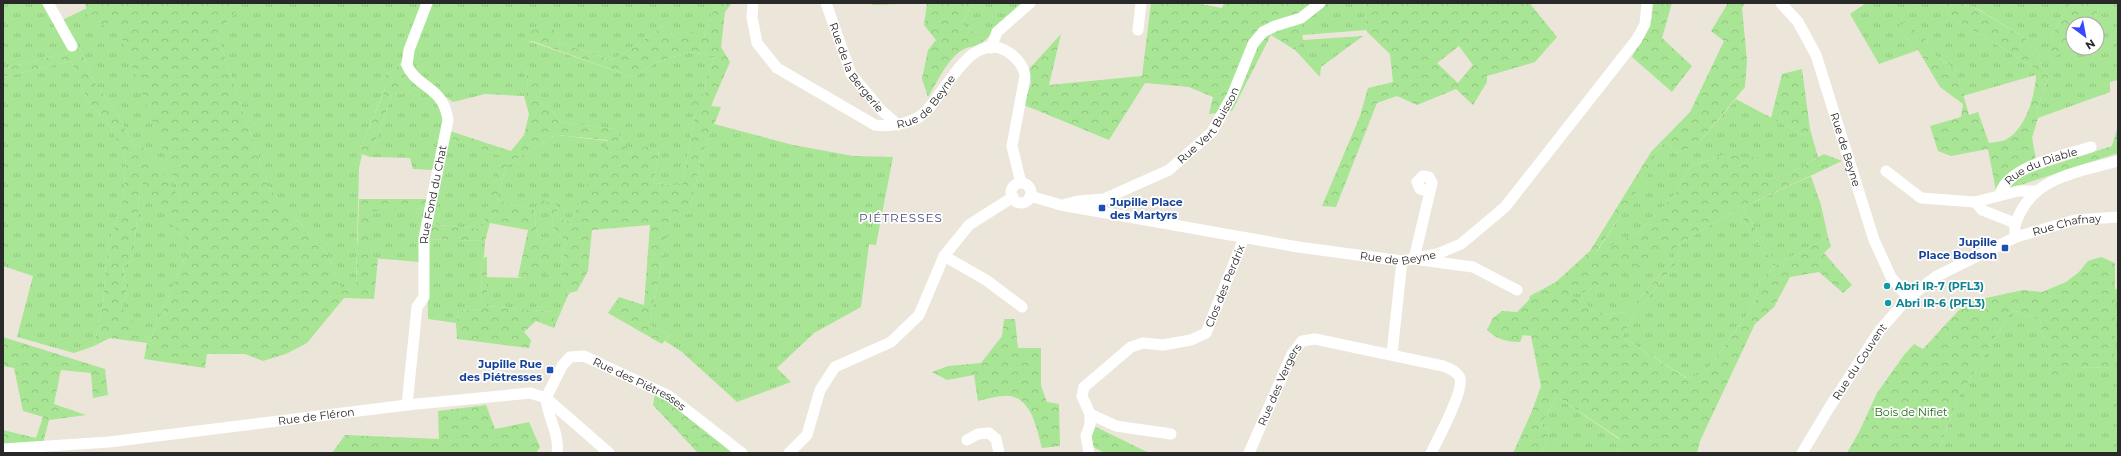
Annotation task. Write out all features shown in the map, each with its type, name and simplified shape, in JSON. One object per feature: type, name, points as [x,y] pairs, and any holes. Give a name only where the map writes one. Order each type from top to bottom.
[{"type":"street","points":[[48,3],[72,46]]},
{"type":"street","name":"Rue Fond du Chat","points":[[407,405],[417,307],[424,297],[424,238],[448,120],[446,108],[434,90],[415,76],[407,65],[409,50],[427,3]]},
{"type":"street","name":"Rue de Beyne","points":[[752,3],[752,17],[757,42],[777,68],[875,125],[887,127],[898,125],[922,115],[962,63],[981,48],[991,48]]},
{"type":"street","name":"Rue de la Bergerie","points":[[826,3],[851,74],[880,109],[898,125]]},
{"type":"street","points":[[1021,183],[1012,146],[1024,87],[1024,70],[1009,53],[1002,48],[991,48],[997,32],[1030,3]]},
{"type":"street","points":[[1138,30],[1141,3]]},
{"type":"street","name":"Rue Vert Buisson","points":[[1062,205],[1078,201],[1104,199],[1169,170],[1212,132],[1232,96],[1253,44],[1263,32],[1275,26],[1301,18],[1320,3]]},
{"type":"street","name":"Rue de Beyne","points":[[1030,196],[1062,205],[1244,238],[1402,261],[1437,254],[1461,244],[1505,207],[1637,38],[1645,24],[1647,3]]},
{"type":"street","name":"Rue de Beyne","points":[[1781,3],[1798,22],[1816,55],[1877,247],[1891,277],[1908,298]]},
{"type":"street","name":"Rue du Diable","points":[[2000,195],[2001,189],[2006,183],[2030,166],[2091,147]]},
{"type":"street","points":[[2016,237],[2015,223],[2024,205],[2036,191],[2060,177],[2118,161]]},
{"type":"street","points":[[1886,171],[1921,198],[1975,202],[2027,190],[2036,191]]},
{"type":"street","points":[[1025,183],[1031,190],[1030,196],[1030,199],[1022,203],[1014,200],[1011,191],[1016,184],[1025,183]]},
{"type":"street","points":[[1430,191],[1414,259],[1473,267],[1517,290]]},
{"type":"street","points":[[789,453],[807,435],[820,390],[835,367],[891,342],[919,315],[944,256],[969,225],[1013,197]]},
{"type":"street","points":[[1975,202],[1982,210],[2015,223]]},
{"type":"street","name":"Rue Chafnay","points":[[2016,237],[2075,220],[2118,217]]},
{"type":"street","name":"Rue du Couvent","points":[[1802,453],[1829,408],[1880,330],[1908,298],[1937,276],[2016,237]]},
{"type":"street","name":"Clos des Perdrix","points":[[1090,414],[1082,396],[1084,387],[1131,347],[1143,343],[1163,345],[1184,341],[1206,333],[1244,238]]},
{"type":"street","points":[[944,256],[986,280],[1022,307]]},
{"type":"street","points":[[1392,354],[1402,261]]},
{"type":"street","name":"Rue des Vergers","points":[[1254,451],[1292,354],[1302,342],[1315,339],[1392,354],[1454,370],[1460,378],[1460,390],[1431,453]]},
{"type":"street","name":"Rue des Piétresses","points":[[546,398],[562,366],[570,357],[584,356],[669,396],[742,453]]},
{"type":"street","name":"Rue de Fléron","points":[[3,448],[109,442],[407,405],[530,393],[546,398],[609,453]]},
{"type":"street","points":[[546,398],[546,408],[555,432],[557,453]]},
{"type":"street","points":[[1088,453],[1086,436],[1090,425],[1090,414],[1116,426],[1171,434]]},
{"type":"street","points":[[967,440],[978,434],[989,433],[996,438],[999,453]]},
{"type":"green space","points":[[3,3],[44,3],[56,23],[87,8],[90,31],[115,19],[183,203],[144,148],[132,144],[118,114],[95,83],[80,49],[3,69]]},
{"type":"green space","points":[[85,3],[235,3],[235,13],[217,34],[269,188],[328,255],[340,287],[356,287],[359,199],[430,199],[428,208],[370,211],[372,257],[378,259],[374,299],[344,298],[307,343],[286,354],[263,361],[245,354],[207,354],[205,368],[144,359],[147,343],[110,338],[94,346],[103,304],[107,251],[123,200],[126,157],[110,127],[88,101],[71,61],[3,77],[3,69],[80,49],[95,83],[118,114],[132,144],[144,148],[182,201],[115,20],[90,31]],"holes":[[[141,182],[179,233],[191,243],[150,341],[122,308],[127,296],[123,267],[133,259]]]},
{"type":"green space","points":[[235,3],[424,3],[400,65],[382,78],[385,88],[359,153],[362,154],[359,168],[356,287],[340,287],[328,255],[269,188],[217,34],[235,13]]},
{"type":"green space","points":[[430,3],[716,3],[704,37],[679,40],[663,26],[628,51],[611,60],[557,42],[529,41],[633,77],[657,62],[689,52],[715,56],[706,77],[705,94],[695,115],[682,186],[654,183],[659,150],[632,156],[615,129],[560,122],[553,112],[541,102],[526,67],[528,89],[524,96],[485,94],[453,102],[439,92],[413,67],[413,54]]},
{"type":"green space","points":[[716,3],[732,3],[725,12],[721,47],[730,62],[711,106],[721,107],[702,155],[689,214],[672,212],[649,325],[670,335],[662,344],[608,313],[619,297],[644,305],[650,225],[592,230],[588,271],[577,291],[569,293],[561,272],[566,240],[555,234],[551,210],[537,205],[539,200],[556,204],[558,219],[571,221],[608,140],[556,135],[506,166],[497,200],[534,210],[537,234],[551,247],[550,272],[523,278],[518,277],[528,230],[490,223],[485,241],[427,239],[428,224],[482,229],[500,156],[446,137],[447,130],[511,151],[524,135],[529,114],[524,96],[528,89],[526,67],[538,72],[541,102],[553,112],[560,122],[615,129],[632,156],[646,146],[659,150],[654,183],[682,186],[695,115],[690,103],[696,95],[705,94],[706,77],[715,56],[689,52],[657,62],[633,77],[529,40],[530,31],[553,26],[557,42],[611,60],[628,51],[663,26],[679,40],[690,31],[704,37]]},
{"type":"green space","points":[[872,3],[927,3],[872,5]]},
{"type":"green space","points":[[927,3],[973,3],[961,24],[981,36],[984,41],[964,49],[953,58],[943,71],[928,97],[922,79],[928,50],[936,40],[924,25]]},
{"type":"green space","points":[[973,3],[1025,3],[984,41],[981,36],[961,24]]},
{"type":"green space","points":[[1151,3],[1195,3],[1222,8],[1224,3],[1324,3],[1301,23],[1303,40],[1295,50],[1271,35],[1232,111],[1209,114],[1213,97],[1189,87],[1145,83],[1109,140],[1024,105],[1031,83],[1029,69],[1061,34],[1049,85],[1142,76]]},
{"type":"green space","points":[[1324,3],[1364,3],[1367,30],[1302,35],[1301,23]]},
{"type":"green space","points":[[1364,3],[1532,3],[1531,5],[1557,37],[1535,62],[1487,76],[1487,82],[1473,105],[1456,89],[1417,105],[1397,96],[1377,103],[1336,207],[1322,206],[1360,116],[1368,88],[1393,82],[1390,54],[1367,32]],"holes":[[[1459,46],[1473,65],[1458,83],[1437,63]]]},
{"type":"green space","points":[[1653,3],[1672,3],[1662,38],[1692,66],[1672,92],[1632,57],[1652,18]]},
{"type":"green space","points":[[1728,3],[1745,3],[1742,8],[1747,61],[1745,87],[1697,145],[1676,153],[1666,141],[1654,154],[1656,163],[1596,252],[1638,233],[1675,194],[1691,166],[1724,155],[1758,158],[1767,180],[1790,173],[1824,154],[1842,161],[1743,207],[1776,265],[1828,237],[1831,246],[1824,253],[1852,285],[1843,293],[1819,272],[1790,277],[1774,307],[1755,324],[1700,441],[1697,453],[1617,453],[1619,438],[1556,396],[1541,426],[1550,430],[1542,453],[1513,453],[1532,411],[1541,386],[1531,336],[1523,335],[1520,342],[1511,341],[1498,338],[1487,330],[1493,318],[1502,311],[1517,312],[1529,300],[1530,296],[1556,282],[1590,251],[1651,152],[1690,112],[1724,41],[1711,31]],"holes":[[[1736,209],[1774,267],[1760,281],[1754,305],[1705,373],[1686,378],[1622,337],[1636,312],[1680,259],[1677,246]],[[1672,250],[1675,258],[1627,312],[1601,315],[1567,291],[1580,294]]]},
{"type":"green space","points":[[1866,3],[1942,3],[1953,18],[2036,69],[2036,75],[1963,96],[1956,70],[1932,53],[1926,40],[1898,28],[1918,50],[1879,64],[1850,14]]},
{"type":"green space","points":[[1942,3],[1961,3],[1977,9],[2025,38],[2049,77],[2037,108],[2038,118],[2032,138],[2036,160],[2007,177],[1998,186],[1996,191],[1988,149],[1951,156],[1938,151],[1930,126],[1961,117],[1963,104],[1940,87],[1918,50],[1898,28],[1904,21],[1926,40],[1932,53],[1956,70],[1969,115],[1978,112],[1989,143],[2005,140],[2014,134],[2020,126],[2025,118],[2033,97],[2036,69],[1953,18]]},
{"type":"green space","points":[[1961,3],[2071,3],[2051,36],[2051,58],[2065,50],[2065,56],[2105,56],[2105,16],[2096,16],[2098,11],[2098,3],[2118,3],[2118,80],[2110,82],[2110,92],[2038,118],[2037,108],[2049,77],[2025,38],[1978,9]]},
{"type":"green space","points":[[2071,3],[2098,3],[2098,11],[2096,16],[2065,16],[2065,51],[2050,59],[2051,36]]},
{"type":"green space","points":[[1363,36],[1321,67],[1320,77],[1295,50],[1303,40]]},
{"type":"green space","points":[[71,61],[88,101],[110,127],[126,157],[123,200],[107,251],[103,304],[94,346],[74,353],[17,337],[33,276],[3,266],[3,77]]},
{"type":"green space","points":[[400,65],[416,80],[412,92],[392,95],[370,157],[359,153],[385,89],[382,78]]},
{"type":"green space","points":[[1802,69],[1810,129],[1805,136],[1771,118],[1782,74]]},
{"type":"green space","points":[[416,80],[438,101],[442,110],[444,124],[443,132],[432,170],[413,169],[410,158],[370,157],[392,95],[412,92]]},
{"type":"green space","points":[[1736,99],[1805,136],[1810,129],[1818,157],[1790,173],[1767,180],[1724,155],[1691,166],[1675,194],[1638,233],[1596,253],[1655,163],[1654,154],[1666,141],[1676,153],[1697,145]]},
{"type":"green space","points":[[714,124],[793,145],[853,156],[893,157],[876,245],[869,244],[861,307],[814,333],[777,368],[791,382],[737,402],[682,352],[665,341],[670,335],[649,325],[672,211],[689,214],[702,155]]},
{"type":"green space","points":[[2118,126],[2118,153],[2008,189],[2019,176],[2112,146]]},
{"type":"green space","points":[[556,135],[609,141],[571,221],[558,219],[556,204],[538,205],[551,210],[555,234],[566,240],[561,272],[569,293],[554,328],[554,312],[487,306],[487,277],[523,278],[551,247],[537,234],[534,210],[497,200],[506,166]]},
{"type":"green space","points":[[446,137],[501,156],[482,229],[428,224]]},
{"type":"green space","points":[[1811,176],[1821,205],[1828,237],[1776,265],[1743,207]]},
{"type":"green space","points":[[141,181],[179,233],[191,243],[150,341],[121,308],[127,296],[123,267],[133,259]]},
{"type":"green space","points":[[428,208],[420,262],[372,258],[369,210]]},
{"type":"green space","points":[[1736,209],[1774,267],[1760,281],[1754,305],[1705,373],[1687,378],[1622,337],[1636,312],[1680,259],[1677,246]]},
{"type":"green space","points":[[427,239],[485,241],[484,257],[482,258],[481,309],[459,311],[456,323],[428,319]]},
{"type":"green space","points":[[1672,249],[1675,258],[1627,312],[1601,315],[1565,290],[1580,294]]},
{"type":"green space","points":[[487,257],[487,306],[554,312],[554,328],[536,321],[524,332],[531,340],[529,348],[457,339],[456,323],[459,311],[481,309],[482,258]]},
{"type":"green space","name":"Bois de Nifiet","points":[[2101,257],[2115,263],[2115,367],[2072,368],[2054,385],[2040,320],[2012,310],[1957,400],[1938,453],[1847,453],[1859,432],[1877,393],[1904,355],[1914,344],[1923,349],[1958,311],[1972,301],[2023,290],[2042,292],[2066,282],[2079,272],[2088,261]]},
{"type":"green space","points":[[2114,289],[2118,289],[2118,453],[1938,453],[1957,400],[2012,310],[2040,320],[2054,384],[2072,368],[2115,367]]},
{"type":"green space","points":[[1004,319],[1015,319],[1018,348],[1041,348],[1041,386],[1047,402],[1059,404],[1060,446],[1042,448],[1032,416],[1023,402],[1017,398],[1002,396],[978,401],[974,375],[947,380],[932,372],[948,366],[981,363],[1002,336]]},
{"type":"green space","points":[[3,337],[105,369],[108,395],[93,398],[91,373],[61,370],[54,404],[86,415],[49,420],[43,443],[3,445],[3,430],[36,438],[43,417],[23,411],[14,368],[3,366]]},
{"type":"green space","points":[[655,394],[679,409],[732,453],[698,453],[653,405]]},
{"type":"green space","points":[[1556,396],[1619,439],[1617,453],[1542,453],[1550,430],[1541,426]]},
{"type":"green space","points":[[486,405],[495,429],[529,422],[540,447],[536,453],[332,453],[345,435],[439,439],[438,411]]},
{"type":"green space","points":[[1094,426],[1148,453],[1105,453],[1089,445]]},
{"type":"place","name":"Jupille Place des Martyrs","points":[[1102,208]]},
{"type":"place","name":"Jupille Place Bodson","points":[[2005,248]]},
{"type":"place","name":"Abri IR-7 (PFL3)","points":[[1887,286]]},
{"type":"place","name":"Abri IR-6 (PFL3)","points":[[1888,303]]},
{"type":"place","name":"Jupille Rue des Piétresses","points":[[550,370]]},
{"type":"district","name":"PIÉTRESSES","points":[[901,218]]}]
